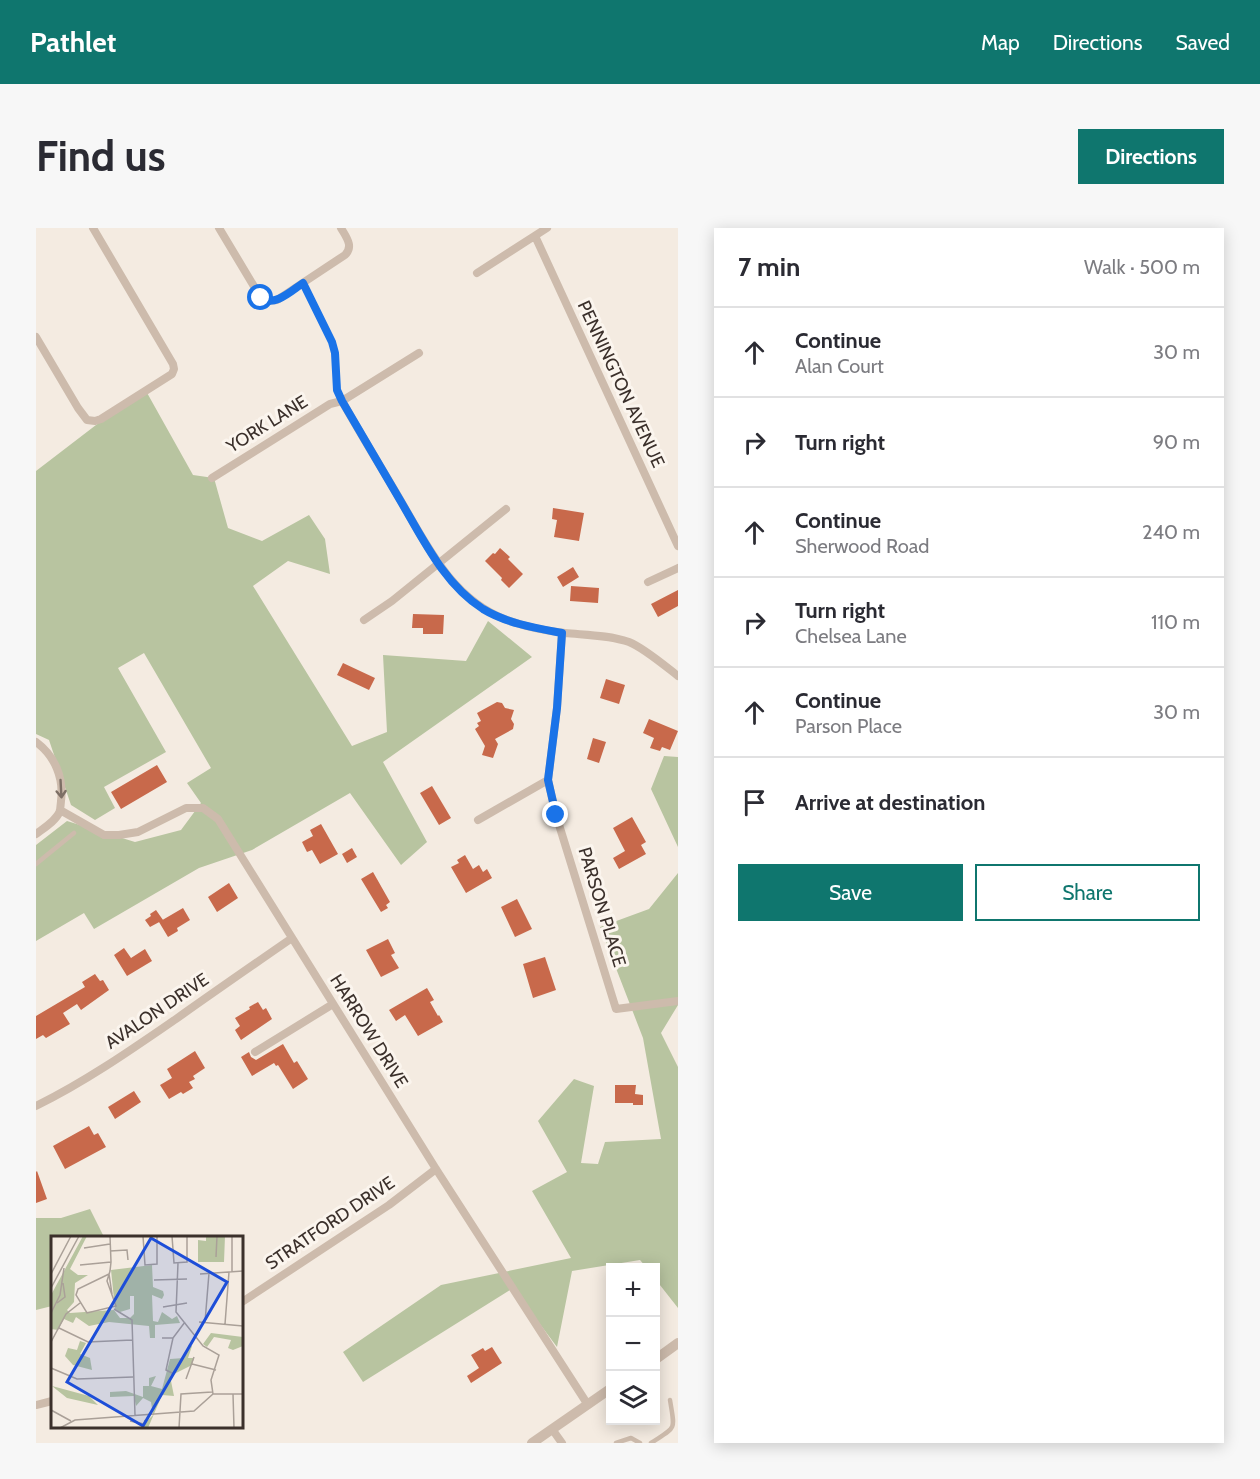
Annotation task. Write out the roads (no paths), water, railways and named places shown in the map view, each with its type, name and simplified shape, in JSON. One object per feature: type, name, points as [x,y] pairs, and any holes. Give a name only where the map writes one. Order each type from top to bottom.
[{"type":"street","points":[[36,337],[87,420],[101,419],[172,374],[173,364],[93,228]]},
{"type":"street","points":[[219,228],[252,285],[266,301],[277,300],[345,255],[350,246],[342,230]]},
{"type":"street","points":[[477,273],[547,228]]},
{"type":"street","name":"PENNINGTON AVENUE","points":[[535,236],[678,546]]},
{"type":"street","name":"YORK LANE","points":[[212,478],[330,404],[342,401],[419,353]]},
{"type":"street","points":[[342,401],[438,564],[469,599],[506,620],[533,628],[602,636],[630,643],[678,676]]},
{"type":"street","points":[[364,620],[392,601],[506,509]]},
{"type":"street","points":[[648,582],[678,568]]},
{"type":"street","points":[[478,820],[548,780],[557,708],[562,633]]},
{"type":"street","points":[[36,742],[43,747],[55,764],[62,783],[60,810],[51,822],[36,834]]},
{"type":"street","name":"PARSON PLACE","points":[[548,780],[556,815],[616,1009],[678,1001]]},
{"type":"street","name":"HARROW DRIVE","points":[[60,810],[104,836],[138,831],[186,808],[203,808],[218,819],[436,1169],[588,1405]]},
{"type":"street","name":"AVALON DRIVE","points":[[36,1106],[72,1087],[147,1039],[292,938]]},
{"type":"street","points":[[255,1052],[333,1004]]},
{"type":"street","name":"STRATFORD DRIVE","points":[[243,1301],[389,1205],[436,1169]]},
{"type":"street","points":[[660,1356],[678,1343]]},
{"type":"street","points":[[532,1443],[606,1392]]},
{"type":"street","points":[[36,1405],[51,1401]]},
{"type":"street","points":[[552,1429],[562,1443]]},
{"type":"lane","points":[[303,283],[332,342],[335,353],[337,390],[342,401]]},
{"type":"lane","points":[[36,864],[74,833]]},
{"type":"lane","points":[[651,1443],[671,1430],[674,1425],[670,1400]]},
{"type":"lane","points":[[616,1443],[631,1438],[640,1443]]}]
